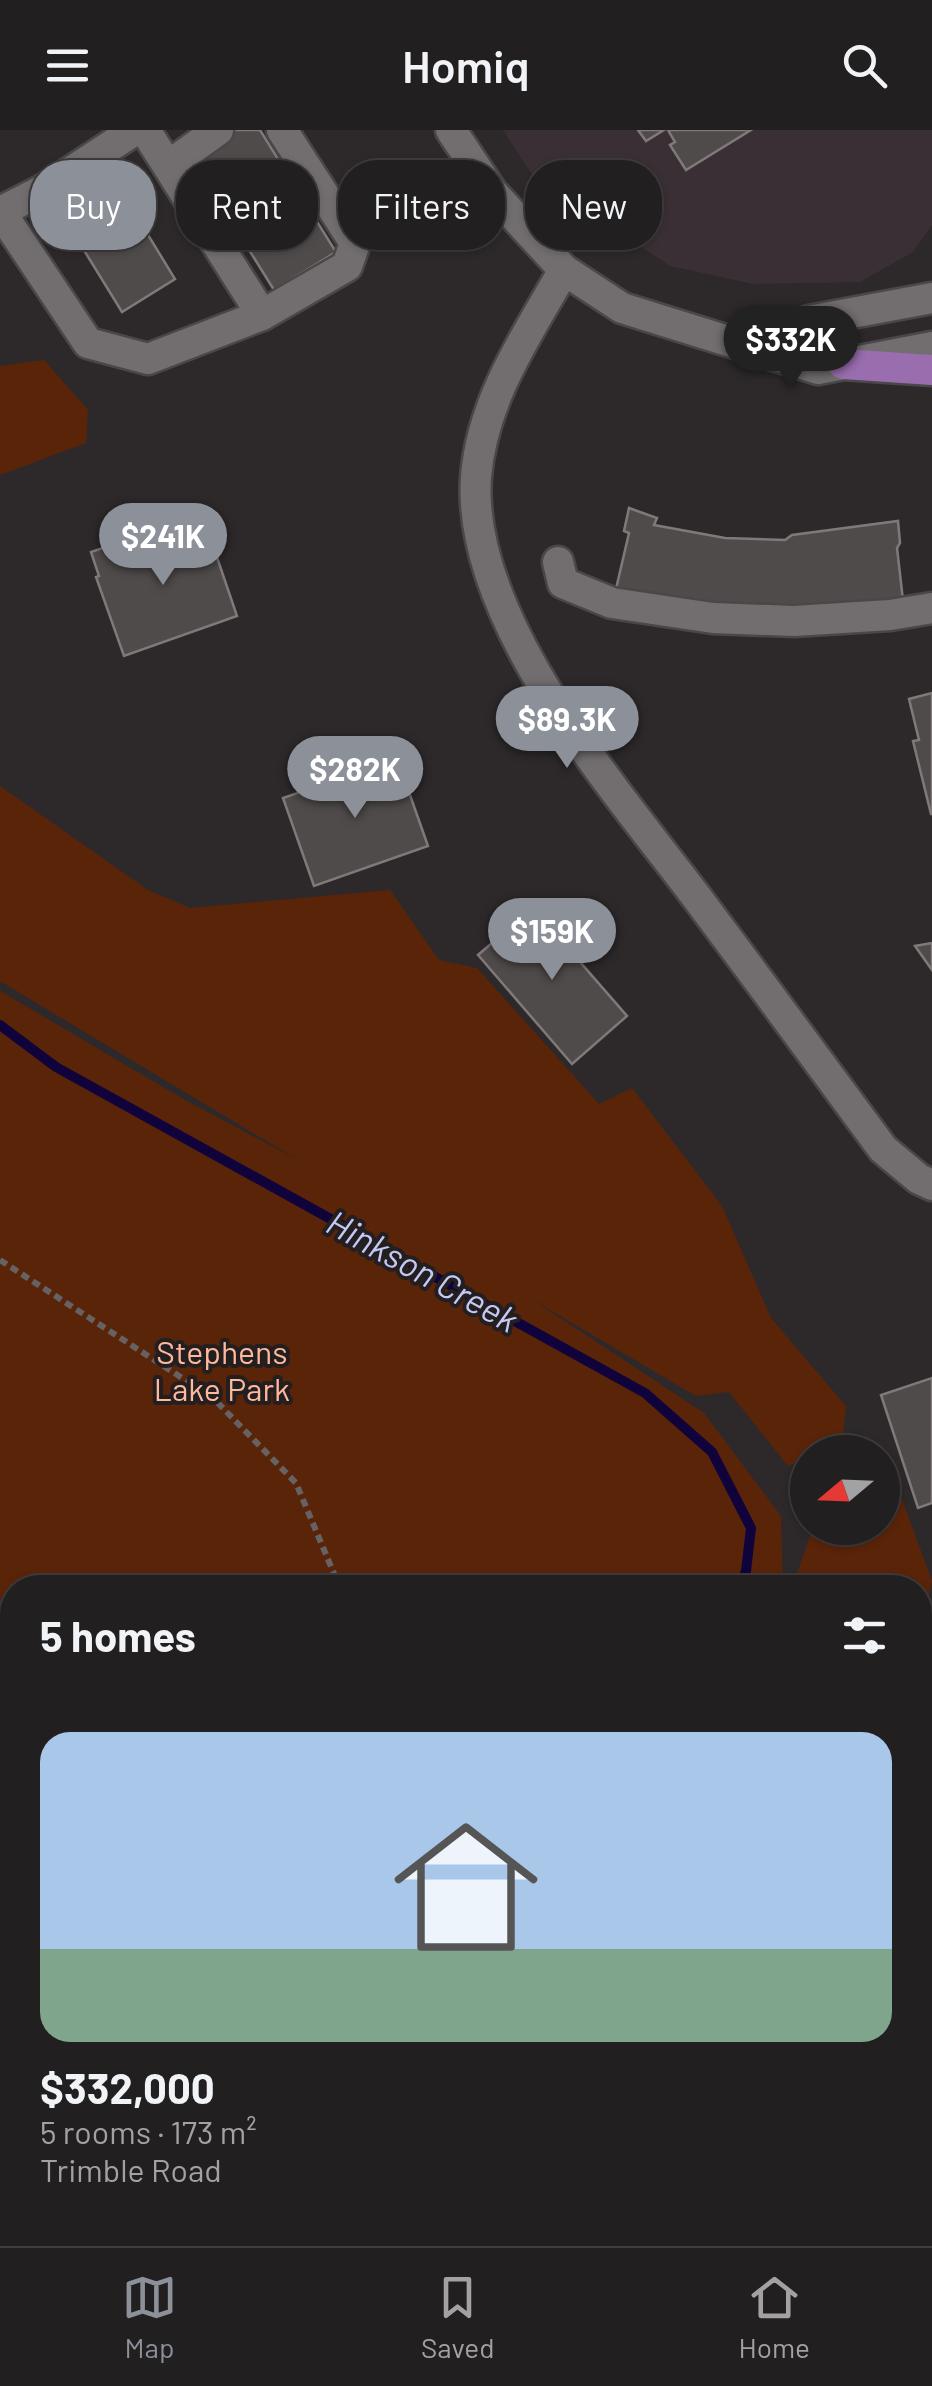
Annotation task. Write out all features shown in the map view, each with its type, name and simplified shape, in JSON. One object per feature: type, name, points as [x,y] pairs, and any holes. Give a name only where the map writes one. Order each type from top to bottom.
[{"type":"main road","points":[[843,364],[932,370]]},
{"type":"street","points":[[135,130],[43,190],[0,211],[88,343],[148,360],[262,315],[347,266],[354,244],[282,130]]},
{"type":"street","points":[[145,130],[262,315]]},
{"type":"street","points":[[168,166],[218,130]]},
{"type":"street","points":[[451,130],[492,192],[564,270],[622,308],[818,368],[932,347]]},
{"type":"street","points":[[564,270],[503,378],[482,433],[476,479],[477,523],[488,572],[517,640],[546,690],[620,795],[884,1149],[932,1185]]},
{"type":"street","points":[[744,344],[810,321],[932,298]]},
{"type":"street","points":[[558,562],[563,583],[612,603],[713,618],[794,621],[890,615],[932,608]]},
{"type":"path","points":[[0,1260],[213,1398],[296,1483],[335,1575]]},
{"type":"shaded area","points":[[503,130],[932,130],[932,225],[913,252],[860,282],[753,284],[670,266],[646,250],[662,250],[662,160],[525,160],[525,164]]},
{"type":"green space","points":[[44,360],[88,410],[86,443],[0,475],[0,366]]},
{"type":"green space","name":"Stephens Lake Park","points":[[0,786],[148,890],[190,908],[390,890],[439,960],[477,968],[599,1104],[632,1088],[722,1206],[771,1318],[846,1406],[843,1435],[790,1435],[788,1466],[729,1392],[696,1396],[530,1298],[704,1413],[781,1516],[783,1575],[0,1575],[0,991],[185,1100],[298,1160],[0,981]]},
{"type":"green space","points":[[900,1494],[930,1575],[796,1575],[807,1545],[900,1545]]},
{"type":"building","points":[[234,130],[260,130],[279,160],[193,160],[191,157]]},
{"type":"building","points":[[638,130],[664,130],[646,141]]},
{"type":"building","points":[[668,130],[751,130],[686,170],[670,145],[675,142]]},
{"type":"building","points":[[318,223],[336,252],[274,290],[249,250],[318,250]]},
{"type":"building","points":[[156,248],[175,279],[122,312],[84,250]]},
{"type":"building","points":[[629,508],[657,518],[654,525],[725,538],[785,540],[792,535],[898,521],[903,600],[795,610],[684,601],[616,589],[629,533],[624,531]]},
{"type":"building","points":[[191,524],[194,533],[207,528],[237,616],[124,656],[91,552],[126,540],[135,544]]},
{"type":"building","points":[[932,693],[931,814],[913,741],[919,740],[909,699]]},
{"type":"building","points":[[398,761],[428,846],[314,886],[283,798],[321,785],[317,774],[343,765],[348,778]]},
{"type":"building","points":[[514,906],[555,909],[554,932],[627,1016],[572,1064],[478,955],[513,925]]},
{"type":"building","points":[[932,943],[932,970],[915,946]]},
{"type":"building","points":[[932,1378],[932,1503],[918,1508],[900,1453],[900,1435],[894,1435],[881,1395]]},
{"type":"waterway","name":"Hinkson Creek","points":[[0,1025],[56,1067],[645,1393],[712,1452],[751,1528],[744,1575]]}]
